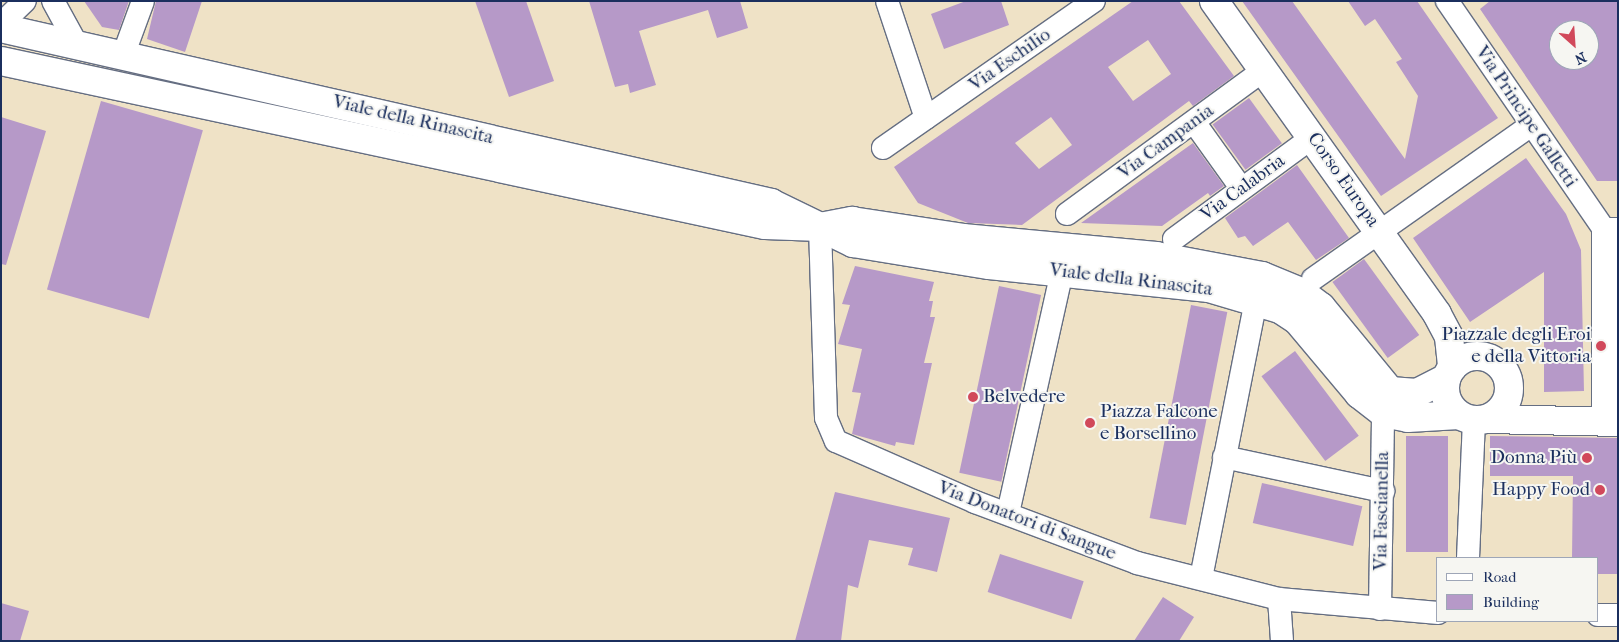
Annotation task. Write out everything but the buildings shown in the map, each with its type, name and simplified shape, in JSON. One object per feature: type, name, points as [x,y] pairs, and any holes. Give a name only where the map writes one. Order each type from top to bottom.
[{"type":"street","points":[[1,24],[26,1]]},
{"type":"street","points":[[53,1],[76,43]]},
{"type":"street","points":[[124,53],[143,1]]},
{"type":"street","points":[[887,1],[926,118]]},
{"type":"street","name":"Via Eschilio","points":[[883,148],[1094,1]]},
{"type":"street","name":"Corso Europa","points":[[1214,1],[1313,137],[1441,322],[1449,338],[1449,373]]},
{"type":"street","name":"Via Principe Galletti","points":[[1447,1],[1531,125],[1612,232]]},
{"type":"street","name":"Viale della Rinascita","points":[[1,28],[124,53],[771,203],[853,243],[989,265],[1182,283],[1256,300],[1297,320],[1358,394],[1384,413],[1408,418],[1474,418],[1530,421]]},
{"type":"street","name":"Viale della Rinascita","points":[[1,61],[765,225],[820,227],[852,220],[963,238],[1156,256],[1262,276],[1301,292],[1321,307],[1390,391],[1417,393],[1449,373]]},
{"type":"street","name":"Via Campania","points":[[1067,214],[1264,70]]},
{"type":"street","points":[[1194,122],[1241,188]]},
{"type":"street","points":[[1313,279],[1531,125]]},
{"type":"street","name":"Via Calabria","points":[[1174,239],[1313,137]]},
{"type":"street","name":"Via Donatori di Sangue","points":[[820,227],[826,418],[836,440],[1113,555],[1279,599],[1436,613]]},
{"type":"street","points":[[1509,394],[1530,421],[1612,422],[1612,232]]},
{"type":"street","points":[[1008,513],[1062,271]]},
{"type":"street","points":[[1201,578],[1256,300]]},
{"type":"street","points":[[1470,357],[1491,358],[1506,373],[1509,394],[1506,404],[1474,418],[1446,399],[1449,373],[1470,357]]},
{"type":"street","name":"Via Fascianella","points":[[1380,609],[1384,413]]},
{"type":"street","points":[[1468,557],[1474,418]]},
{"type":"street","points":[[1224,456],[1383,491]]},
{"type":"street","points":[[1279,599],[1282,641]]},
{"type":"street","points":[[1599,615],[1618,615]]},
{"type":"place","name":"Piazzale degli Eroi e della Vittoria","points":[[1601,346]]},
{"type":"place","name":"Belvedere","points":[[973,397]]},
{"type":"place","name":"Piazza Falcone e Borsellino","points":[[1090,423]]},
{"type":"place","name":"Donna Più","points":[[1587,458]]},
{"type":"place","name":"Happy Food","points":[[1600,490]]}]
